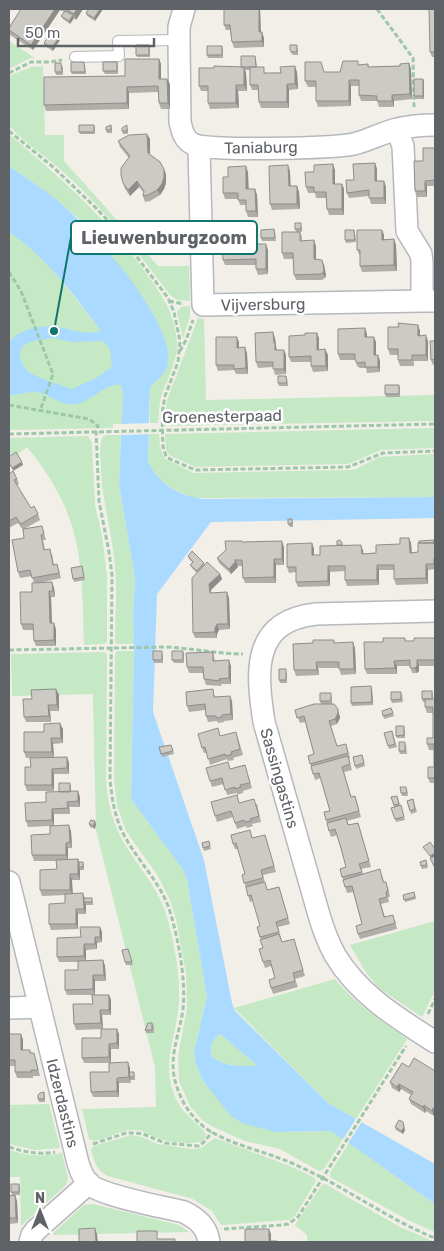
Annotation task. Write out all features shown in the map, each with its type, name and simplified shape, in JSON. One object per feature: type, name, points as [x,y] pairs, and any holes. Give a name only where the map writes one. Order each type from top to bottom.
[{"type":"street","points":[[184,9],[179,27],[180,122],[182,132],[187,139],[199,147]]},
{"type":"street","name":"Taniaburg","points":[[199,147],[336,146],[368,140],[415,126]]},
{"type":"street","name":"Vijversburg","points":[[199,147],[203,306],[429,301],[420,254],[407,231],[403,146],[415,126]]},
{"type":"street","name":"Sassingastins","points":[[435,611],[300,615],[277,628],[264,646],[260,683],[264,722],[327,939],[335,955],[369,997],[435,1042]]},
{"type":"street","name":"Idzerdastins","points":[[9,882],[74,1148],[80,1169],[88,1183]]},
{"type":"street","points":[[9,1008],[40,1007]]},
{"type":"street","points":[[30,1242],[36,1230],[88,1183],[106,1193],[184,1212],[203,1225],[208,1238]]},
{"type":"lane","points":[[74,57],[119,56],[118,41],[179,40]]},
{"type":"path","points":[[377,9],[413,58],[415,126]]},
{"type":"path","points":[[9,73],[31,62],[50,62],[74,57]]},
{"type":"path","points":[[9,131],[73,185],[115,228],[136,254],[168,298],[179,331],[180,352]]},
{"type":"path","points":[[9,272],[21,291],[53,374],[40,411]]},
{"type":"path","points":[[203,306],[194,316],[163,405],[159,430],[166,456],[195,470],[348,467],[383,452],[435,451]]},
{"type":"path","points":[[9,405],[89,419],[98,424],[96,431],[99,501],[110,552],[112,575],[110,779],[113,802],[120,826],[158,885],[171,915],[182,971],[184,992],[173,1052],[174,1074],[180,1097],[194,1117],[212,1132],[288,1161],[322,1177],[402,1224],[435,1238]]},
{"type":"path","name":"Groenesterpaad","points":[[9,434],[435,424]]},
{"type":"path","points":[[9,650],[165,647],[262,656]]},
{"type":"path","points":[[208,1238],[222,1229],[288,1224],[298,1217],[426,1017],[435,999]]},
{"type":"path","points":[[9,1147],[37,1154],[74,1148],[126,1133],[143,1134],[165,1143],[198,1146],[212,1132]]},
{"type":"green space","points":[[9,41],[35,58],[31,58],[9,69]]},
{"type":"green space","points":[[43,66],[45,135],[64,135],[64,161],[158,266],[189,266],[190,301],[177,300],[170,295],[124,236],[87,194],[9,126],[9,76],[31,67]]},
{"type":"green space","points":[[9,134],[62,180],[110,228],[153,283],[169,310],[173,320],[177,349],[174,363],[161,397],[158,423],[150,423],[150,387],[160,378],[155,317],[139,292],[102,244],[80,220],[53,197],[9,166]]},
{"type":"green space","points":[[9,232],[26,243],[52,269],[99,328],[110,349],[121,385],[123,394],[122,424],[113,424],[113,428],[9,430]]},
{"type":"green space","points":[[190,306],[190,316],[183,339],[177,312],[181,307]]},
{"type":"green space","points":[[198,318],[204,319],[206,400],[435,395],[435,421],[164,426],[167,400]]},
{"type":"green space","points":[[435,428],[435,448],[381,450],[347,464],[195,467],[169,455],[166,450],[165,434]]},
{"type":"green space","points":[[149,434],[159,434],[164,458],[194,473],[349,470],[356,469],[379,457],[435,454],[435,497],[193,498],[159,479],[151,469],[148,457]]},
{"type":"green space","points":[[121,435],[119,484],[135,578],[134,644],[117,644],[115,642],[115,568],[103,492],[100,453],[101,440],[103,436]]},
{"type":"green space","points":[[88,436],[92,443],[95,505],[102,535],[107,576],[107,642],[104,644],[84,645],[80,563],[69,517],[59,495],[27,447],[9,461],[9,438]]},
{"type":"green space","points":[[117,651],[134,651],[131,799],[182,868],[187,879],[207,997],[194,1052],[196,1064],[203,1081],[288,1132],[330,1131],[343,1139],[324,1169],[319,1171],[280,1149],[245,1141],[202,1120],[190,1106],[179,1081],[178,1056],[187,1008],[186,974],[176,919],[170,900],[158,876],[126,831],[117,805],[114,778],[115,654]]},
{"type":"green space","points":[[104,652],[107,654],[106,780],[109,805],[121,837],[159,897],[170,926],[179,979],[179,999],[169,1063],[170,1075],[172,1089],[178,1103],[184,1112],[206,1134],[204,1140],[200,1142],[181,1143],[167,1141],[135,1130],[124,1131],[93,1141],[89,1139],[82,1109],[156,1107],[155,1067],[96,830],[93,694],[12,696],[11,654]]},
{"type":"green space","points":[[435,921],[435,991],[422,1017],[380,989],[367,974],[350,945]]},
{"type":"green space","points":[[335,979],[369,1012],[407,1039],[356,1119],[328,1103],[234,1008]]},
{"type":"green space","points":[[220,1034],[258,1066],[228,1064],[212,1057],[212,1044]]},
{"type":"green space","points":[[49,1104],[60,1148],[34,1150],[9,1144],[9,1105]]},
{"type":"green space","points":[[131,1135],[142,1137],[158,1144],[192,1149],[201,1148],[215,1138],[290,1166],[315,1178],[316,1181],[295,1216],[289,1220],[221,1225],[212,1211],[193,1199],[108,1176],[98,1168],[91,1149],[94,1146]]},
{"type":"green space","points":[[349,1143],[435,1204],[435,1232],[410,1221],[330,1177],[330,1173]]},
{"type":"green space","points":[[9,1150],[35,1155],[62,1153],[68,1178],[66,1185],[21,1226],[20,1177],[9,1177]]},
{"type":"green space","points":[[325,1184],[400,1227],[435,1242],[307,1242],[307,1235],[295,1225],[322,1185]]},
{"type":"green space","points":[[93,1204],[179,1225],[189,1232],[51,1235],[84,1205]]},
{"type":"water","points":[[9,166],[68,209],[107,250],[145,301],[159,326],[167,348],[166,370],[150,387],[148,460],[157,476],[171,488],[188,496],[206,499],[435,497],[435,518],[211,522],[157,594],[153,712],[204,860],[235,1011],[328,1103],[435,1164],[435,1204],[330,1131],[276,1132],[242,1123],[231,1116],[203,1081],[196,1064],[194,1052],[207,997],[187,879],[182,868],[131,799],[135,578],[119,484],[123,394],[121,385],[109,387],[82,403],[76,404],[65,404],[36,392],[9,395],[9,343],[18,334],[31,329],[45,327],[58,327],[85,332],[100,331],[79,302],[47,264],[9,232]],"holes":[[[55,338],[71,342],[103,341],[110,349],[112,367],[96,378],[72,389],[30,373],[24,367],[21,360],[20,353],[22,348],[31,342]],[[220,1034],[257,1065],[257,1066],[228,1064],[212,1057],[212,1044]]]},
{"type":"pier","points":[[152,423],[151,434],[119,435],[119,424]]},
{"type":"pier","points":[[357,1117],[363,1120],[347,1145],[342,1141]]},
{"type":"building","points":[[21,9],[55,9],[31,45],[9,30]]},
{"type":"building","points":[[66,9],[77,9],[74,14]]},
{"type":"building","points":[[89,9],[100,9],[94,18],[86,13]]},
{"type":"building","points":[[224,9],[259,9],[259,32],[262,32],[262,41],[232,42],[230,25],[224,25]]},
{"type":"building","points":[[429,9],[435,9],[435,52],[430,52]]},
{"type":"building","points":[[65,11],[73,15],[69,21],[61,16]]},
{"type":"building","points":[[51,32],[59,37],[52,48],[44,43]]},
{"type":"building","points":[[136,45],[149,45],[149,55],[136,55]]},
{"type":"building","points":[[290,45],[297,45],[297,52],[290,50]]},
{"type":"building","points":[[207,46],[222,46],[222,55],[207,55]]},
{"type":"building","points":[[241,56],[255,56],[256,67],[241,67]]},
{"type":"building","points":[[125,59],[159,59],[159,79],[167,79],[168,103],[159,103],[158,86],[127,87],[127,103],[44,105],[44,77],[125,76]]},
{"type":"building","points":[[343,61],[358,61],[358,65],[368,64],[368,67],[400,66],[400,64],[409,63],[410,94],[392,95],[392,101],[377,101],[377,96],[359,95],[359,80],[349,80],[349,101],[316,101],[316,81],[305,81],[305,62],[321,62],[324,72],[340,72]]},
{"type":"building","points":[[71,62],[84,62],[85,72],[71,72]]},
{"type":"building","points":[[103,62],[117,62],[117,71],[103,71]]},
{"type":"building","points":[[55,63],[61,63],[62,72],[55,72]]},
{"type":"building","points":[[214,66],[244,67],[244,85],[236,85],[236,103],[208,103],[208,86],[199,86],[199,68],[214,68]]},
{"type":"building","points":[[295,66],[295,84],[287,84],[287,102],[259,102],[258,85],[250,85],[250,67],[264,67],[264,73],[281,73],[280,67]]},
{"type":"building","points":[[414,79],[423,79],[423,96],[414,96]]},
{"type":"building","points":[[79,125],[94,125],[94,132],[79,132]]},
{"type":"building","points":[[111,125],[111,130],[106,130],[106,127]]},
{"type":"building","points":[[127,125],[127,131],[122,131],[122,128]]},
{"type":"building","points":[[147,134],[148,153],[160,162],[164,169],[164,177],[162,184],[157,190],[143,196],[144,191],[137,181],[128,190],[123,183],[121,168],[130,156],[118,141],[129,135]]},
{"type":"building","points":[[423,148],[435,148],[435,180],[425,181],[425,191],[415,191],[414,161],[423,161]]},
{"type":"building","points":[[375,163],[375,181],[384,181],[384,198],[369,198],[369,190],[347,193],[346,180],[354,180],[353,164]]},
{"type":"building","points":[[333,164],[333,184],[342,184],[342,209],[327,209],[326,192],[314,192],[314,187],[306,187],[305,172],[314,172],[314,165]]},
{"type":"building","points":[[288,165],[289,186],[297,186],[297,204],[270,204],[269,166]]},
{"type":"building","points":[[246,166],[246,189],[255,189],[256,211],[246,211],[246,200],[238,200],[238,193],[223,193],[223,177],[228,177],[228,167]]},
{"type":"building","points":[[295,223],[301,223],[301,229],[295,229]]},
{"type":"building","points":[[274,229],[275,238],[261,238],[261,230]]},
{"type":"building","points":[[345,230],[354,230],[355,240],[345,240]]},
{"type":"building","points":[[357,230],[382,230],[382,240],[394,239],[394,265],[360,266],[360,250],[357,250]]},
{"type":"building","points":[[282,232],[300,232],[300,241],[314,240],[314,259],[322,260],[323,273],[294,275],[293,253],[282,253]]},
{"type":"building","points":[[256,238],[256,244],[266,244],[266,269],[256,269],[256,259],[223,260],[222,239]]},
{"type":"building","points":[[398,323],[418,325],[418,336],[426,335],[426,355],[412,355],[412,360],[398,360],[398,349],[388,349],[388,327],[399,327]]},
{"type":"building","points":[[365,328],[365,337],[374,337],[374,355],[378,355],[378,367],[365,367],[365,362],[358,363],[355,360],[355,354],[338,354],[338,329]]},
{"type":"building","points":[[273,332],[275,350],[284,350],[284,369],[273,369],[273,362],[256,362],[255,333]]},
{"type":"building","points":[[305,333],[317,333],[317,350],[325,349],[326,366],[311,366],[311,356],[289,357],[289,336],[305,335]]},
{"type":"building","points":[[216,337],[237,337],[237,348],[245,347],[246,368],[234,369],[234,365],[216,365]]},
{"type":"building","points":[[430,341],[435,341],[435,359],[431,360]]},
{"type":"building","points":[[278,376],[286,376],[287,383],[278,383]]},
{"type":"building","points":[[385,385],[399,385],[399,394],[385,394]]},
{"type":"building","points":[[16,452],[22,462],[12,468],[9,463],[9,457]]},
{"type":"building","points":[[13,471],[17,479],[14,480],[31,508],[34,506],[38,514],[21,524],[16,517],[9,521],[9,474]]},
{"type":"building","points":[[288,519],[292,519],[292,524],[288,524]]},
{"type":"building","points":[[42,526],[44,534],[41,535],[44,550],[50,549],[53,565],[57,564],[59,573],[32,578],[30,570],[18,572],[12,540],[24,538],[23,529]]},
{"type":"building","points":[[400,538],[409,538],[410,553],[418,552],[418,543],[434,543],[435,541],[434,564],[426,564],[426,578],[394,579],[394,565],[377,565],[377,580],[345,580],[345,566],[328,566],[328,581],[296,582],[296,567],[287,567],[287,544],[312,543],[312,555],[320,555],[320,546],[361,545],[362,554],[376,553],[376,545],[400,544]]},
{"type":"building","points":[[340,540],[342,545],[337,545],[337,541]]},
{"type":"building","points":[[435,540],[434,543],[419,543],[419,541]]},
{"type":"building","points":[[225,541],[282,541],[282,559],[274,559],[274,577],[243,578],[242,560],[234,560],[236,561],[229,569],[217,558],[226,550]]},
{"type":"building","points":[[192,551],[204,563],[197,571],[190,565],[193,562],[188,556]]},
{"type":"building","points":[[207,562],[220,574],[209,584],[210,593],[227,592],[228,624],[217,624],[215,632],[193,633],[192,578]]},
{"type":"building","points":[[82,566],[84,577],[73,579],[71,568]]},
{"type":"building","points":[[52,582],[53,591],[49,591],[50,623],[54,623],[54,640],[34,641],[33,624],[21,624],[20,592],[32,592],[32,583]]},
{"type":"building","points":[[383,638],[405,638],[405,641],[414,641],[414,638],[435,638],[435,660],[417,660],[415,668],[410,668],[410,660],[394,661],[395,668],[365,669],[364,642],[383,642]]},
{"type":"building","points":[[313,640],[334,640],[334,643],[353,642],[354,669],[339,669],[339,662],[316,662],[317,670],[294,670],[293,644],[313,643]]},
{"type":"building","points":[[153,651],[162,651],[162,660],[153,660]]},
{"type":"building","points":[[172,651],[183,651],[183,660],[172,660]]},
{"type":"building","points":[[213,652],[213,661],[229,660],[229,678],[219,679],[220,681],[204,679],[203,667],[187,667],[186,653]]},
{"type":"building","points":[[279,669],[286,669],[286,680],[279,680]]},
{"type":"building","points":[[371,686],[372,702],[351,703],[351,687]]},
{"type":"building","points":[[56,689],[57,705],[48,705],[49,716],[24,717],[23,699],[32,699],[31,690]]},
{"type":"building","points":[[213,689],[214,697],[230,696],[231,714],[216,718],[216,716],[206,716],[205,704],[187,706],[186,692]]},
{"type":"building","points":[[422,691],[432,691],[432,699],[422,699]]},
{"type":"building","points":[[391,692],[401,692],[401,699],[391,700]]},
{"type":"building","points":[[320,693],[331,693],[331,701],[320,701]]},
{"type":"building","points":[[425,699],[435,699],[435,778],[428,778],[428,767],[434,767],[434,744],[427,744],[427,738],[433,738],[433,707],[425,707]]},
{"type":"building","points":[[314,704],[334,704],[338,709],[335,719],[329,721],[337,746],[346,744],[348,753],[310,764],[308,756],[314,754],[304,716],[297,718],[295,710]]},
{"type":"building","points":[[391,708],[393,713],[383,716],[382,711]]},
{"type":"building","points":[[60,723],[61,738],[51,738],[52,752],[24,752],[24,732],[44,732],[44,724]]},
{"type":"building","points":[[396,726],[404,726],[404,735],[396,736]]},
{"type":"building","points":[[218,728],[220,736],[236,732],[240,749],[226,756],[225,754],[208,759],[205,747],[202,748],[198,734]]},
{"type":"building","points":[[392,731],[395,744],[388,746],[384,733]]},
{"type":"building","points":[[399,742],[405,742],[405,751],[399,751]]},
{"type":"building","points":[[171,745],[173,751],[161,754],[159,747]]},
{"type":"building","points":[[362,755],[364,763],[355,766],[353,757]]},
{"type":"building","points":[[348,756],[350,764],[342,767],[351,797],[355,796],[359,811],[326,820],[324,812],[330,811],[319,773],[313,774],[311,766]]},
{"type":"building","points":[[67,757],[67,768],[52,769],[52,785],[25,785],[25,767],[31,767],[30,758]]},
{"type":"building","points":[[228,762],[230,769],[245,765],[250,783],[240,785],[241,787],[235,789],[235,787],[225,790],[222,778],[210,781],[206,768]]},
{"type":"building","points":[[59,783],[70,783],[70,792],[59,792]]},
{"type":"building","points":[[400,787],[406,787],[407,793],[401,793]]},
{"type":"building","points":[[78,791],[78,801],[67,802],[68,808],[52,809],[52,820],[26,821],[25,803],[46,802],[46,792]]},
{"type":"building","points":[[237,795],[239,803],[254,799],[259,816],[250,819],[251,821],[245,822],[244,820],[235,823],[231,811],[215,816],[211,802]]},
{"type":"building","points":[[397,796],[399,804],[394,805],[391,797]]},
{"type":"building","points":[[413,799],[415,809],[410,811],[407,801]]},
{"type":"building","points":[[401,805],[404,817],[395,819],[391,808]]},
{"type":"building","points":[[346,818],[348,825],[358,823],[369,861],[359,864],[362,872],[342,877],[340,869],[346,867],[341,848],[335,829],[329,831],[327,823]]},
{"type":"building","points":[[91,820],[95,821],[93,826],[89,824]]},
{"type":"building","points":[[69,825],[70,842],[66,843],[66,855],[32,855],[31,835],[50,834],[50,826]]},
{"type":"building","points":[[250,830],[252,838],[265,835],[274,866],[261,870],[263,878],[244,883],[242,875],[245,874],[236,843],[233,844],[231,835]]},
{"type":"building","points":[[209,841],[210,846],[203,848],[202,843]]},
{"type":"building","points":[[430,842],[435,849],[435,853],[430,856],[423,847]]},
{"type":"building","points":[[435,856],[435,868],[430,858]]},
{"type":"building","points":[[78,859],[78,874],[70,874],[70,890],[40,890],[40,870],[57,869],[56,860]]},
{"type":"building","points":[[426,860],[427,865],[421,866],[420,862]]},
{"type":"building","points":[[79,862],[83,862],[83,867],[79,867]]},
{"type":"building","points":[[380,869],[383,882],[386,882],[388,891],[386,892],[387,897],[379,899],[384,917],[393,915],[395,923],[358,934],[356,926],[362,924],[352,886],[345,887],[343,880]]},
{"type":"building","points":[[265,882],[267,890],[279,887],[288,918],[276,922],[279,932],[260,937],[257,927],[260,926],[251,895],[248,896],[246,887]]},
{"type":"building","points":[[414,892],[415,897],[404,900],[403,895]]},
{"type":"building","points":[[83,893],[84,909],[76,909],[76,924],[49,924],[49,904],[65,903],[65,894]]},
{"type":"building","points":[[84,898],[92,898],[92,902],[84,902]]},
{"type":"building","points":[[80,927],[100,927],[100,937],[95,937],[95,944],[84,944],[84,956],[57,957],[57,938],[81,937]]},
{"type":"building","points":[[279,934],[282,942],[294,939],[303,970],[293,973],[295,981],[271,988],[269,980],[275,978],[270,960],[263,962],[259,949],[263,948],[260,940]]},
{"type":"building","points":[[128,949],[132,962],[125,962],[122,950]]},
{"type":"building","points":[[103,960],[104,975],[93,975],[93,989],[65,990],[65,970],[78,970],[78,961]]},
{"type":"building","points":[[92,995],[109,995],[109,1010],[100,1010],[101,1023],[74,1024],[73,1004],[93,1004]]},
{"type":"building","points":[[148,1023],[152,1023],[152,1030],[145,1030]]},
{"type":"building","points":[[101,1029],[117,1029],[117,1043],[109,1044],[109,1057],[82,1058],[82,1038],[101,1038]]},
{"type":"building","points":[[9,1034],[21,1034],[21,1050],[30,1050],[30,1053],[34,1053],[38,1070],[15,1072],[15,1060],[9,1060]]},
{"type":"building","points":[[414,1058],[435,1071],[435,1109],[433,1108],[432,1111],[424,1105],[423,1107],[409,1099],[413,1092],[399,1084],[397,1087],[390,1082],[402,1063],[409,1067]]},
{"type":"building","points":[[128,1062],[129,1077],[117,1078],[117,1091],[91,1092],[90,1072],[109,1072],[109,1063]]},
{"type":"building","points":[[129,1072],[134,1072],[134,1077],[130,1077]]},
{"type":"building","points":[[44,1092],[44,1099],[38,1099],[38,1095]]},
{"type":"building","points":[[399,1120],[403,1122],[404,1128],[401,1131],[395,1127]]},
{"type":"building","points":[[11,1184],[19,1184],[19,1192],[11,1192]]},
{"type":"building","points":[[15,1195],[16,1218],[9,1218],[9,1196]]},
{"type":"building","points":[[95,1228],[96,1242],[79,1242],[79,1229]]},
{"type":"building","points":[[245,1229],[269,1229],[269,1241],[277,1242],[245,1242]]},
{"type":"building","points":[[137,1231],[157,1231],[157,1239],[175,1239],[175,1242],[137,1242]]},
{"type":"place","name":"Lieuwenburgzoom","points":[[54,331]]}]
